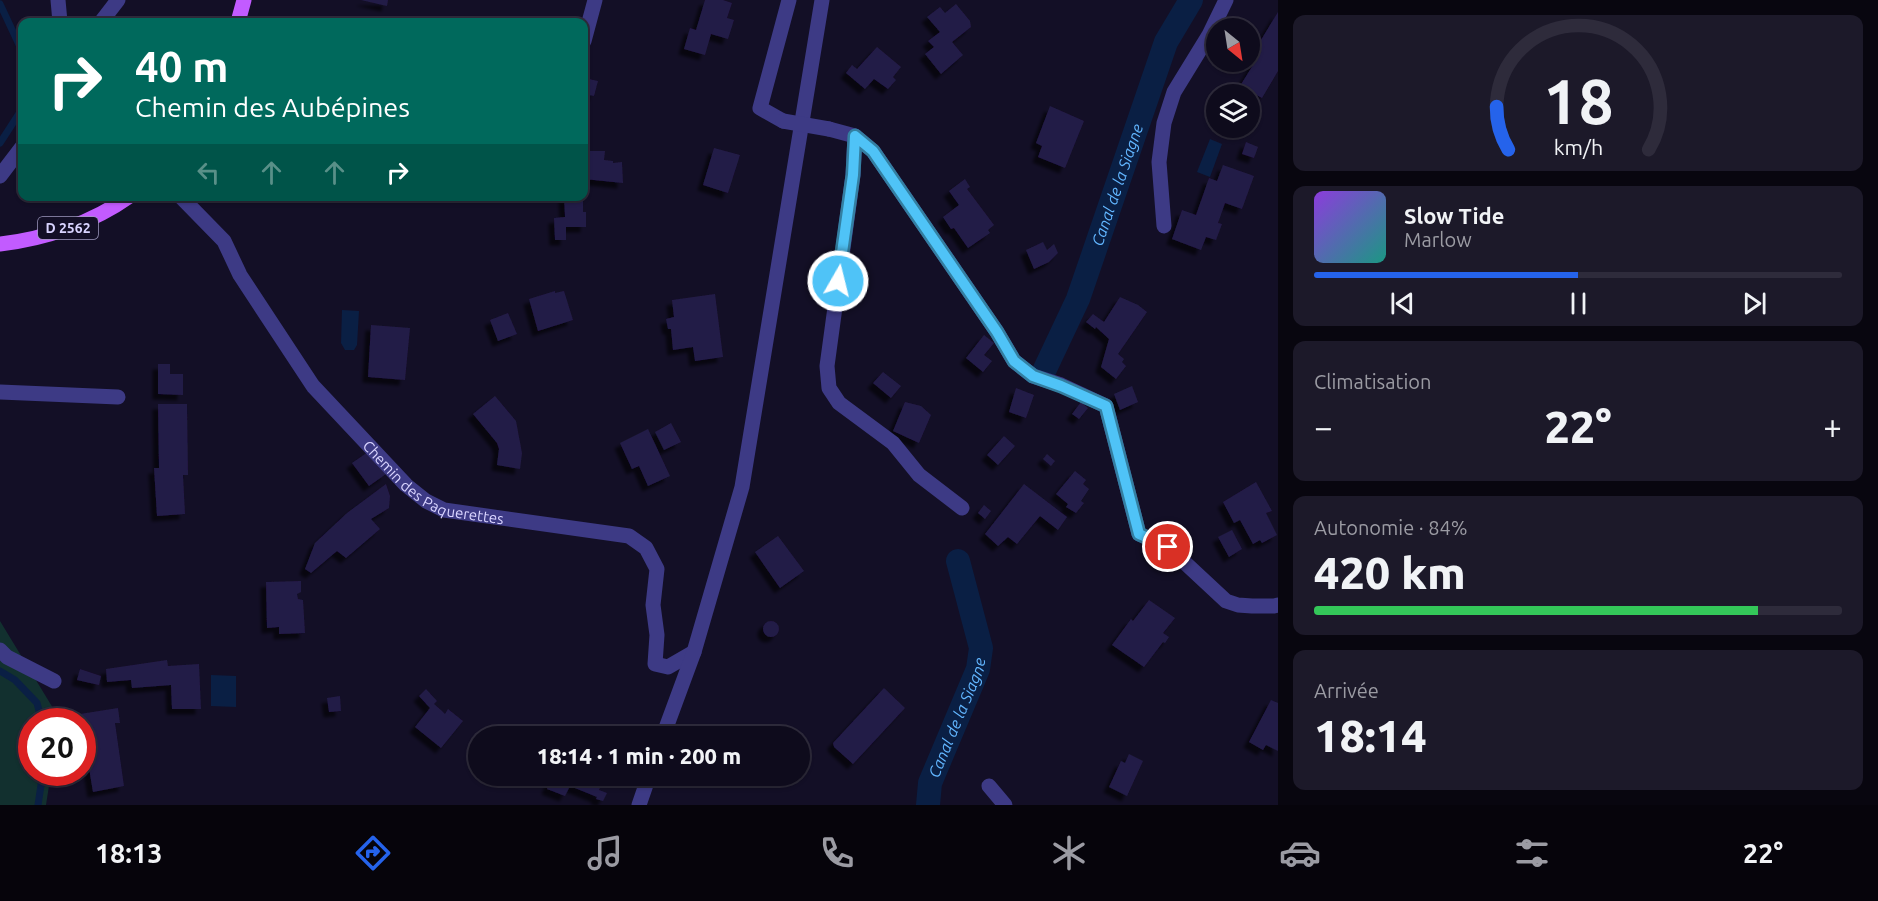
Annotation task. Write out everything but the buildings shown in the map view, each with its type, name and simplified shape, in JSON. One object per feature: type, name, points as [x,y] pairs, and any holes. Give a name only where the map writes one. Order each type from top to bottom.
[{"type":"main road","points":[[239,18],[244,0]]},
{"type":"main road","name":"D 2562","points":[[0,244],[52,234],[90,219],[121,201]]},
{"type":"street","points":[[58,0],[60,18]]},
{"type":"street","points":[[104,18],[118,0]]},
{"type":"street","points":[[588,27],[595,0]]},
{"type":"street","points":[[789,0],[760,108],[783,122],[829,129],[855,136],[873,151],[997,332],[1014,361],[1033,376],[1106,406],[1139,534],[1168,547],[1226,601],[1238,605],[1278,605]]},
{"type":"street","points":[[1164,226],[1159,162],[1164,123],[1174,92],[1209,35],[1226,0]]},
{"type":"street","points":[[667,726],[694,652],[742,487],[818,1]]},
{"type":"street","points":[[855,136],[853,175],[827,366],[829,388],[839,403],[893,443],[919,476],[962,508]]},
{"type":"street","points":[[0,176],[18,152]]},
{"type":"street","name":"Chemin des Paquerettes","points":[[185,201],[224,241],[240,275],[313,386],[406,485],[426,501],[444,510],[629,536],[646,548],[657,569],[653,605],[657,635],[655,664],[668,667],[694,652]]},
{"type":"street","points":[[0,392],[118,397]]},
{"type":"street","points":[[0,650],[7,657],[54,681]]},
{"type":"street","points":[[639,805],[646,786]]},
{"type":"street","points":[[989,786],[1005,805]]},
{"type":"green space","points":[[0,621],[53,708],[18,708],[18,786],[49,786],[46,805],[0,805]]},
{"type":"water","points":[[1210,139],[1222,144],[1210,177],[1197,172]]},
{"type":"water","points":[[342,310],[359,311],[357,345],[354,350],[345,350],[341,343]]},
{"type":"water","points":[[211,675],[236,676],[236,707],[211,706]]},
{"type":"waterway","name":"Canal de la Siagne","points":[[1045,369],[1078,299],[1166,42],[1191,0]]},
{"type":"waterway","points":[[0,4],[18,42]]},
{"type":"waterway","points":[[0,143],[18,115]]},
{"type":"waterway","name":"Canal de la Siagne","points":[[928,805],[930,783],[978,669],[981,648],[958,561]]},
{"type":"waterway","points":[[0,671],[15,680],[37,703],[38,708]]},
{"type":"waterway","points":[[38,805],[41,786]]},
{"type":"route","points":[[838,281],[853,175],[855,136],[873,151],[997,332],[1014,361],[1033,376],[1106,406],[1139,534],[1168,547]]}]
